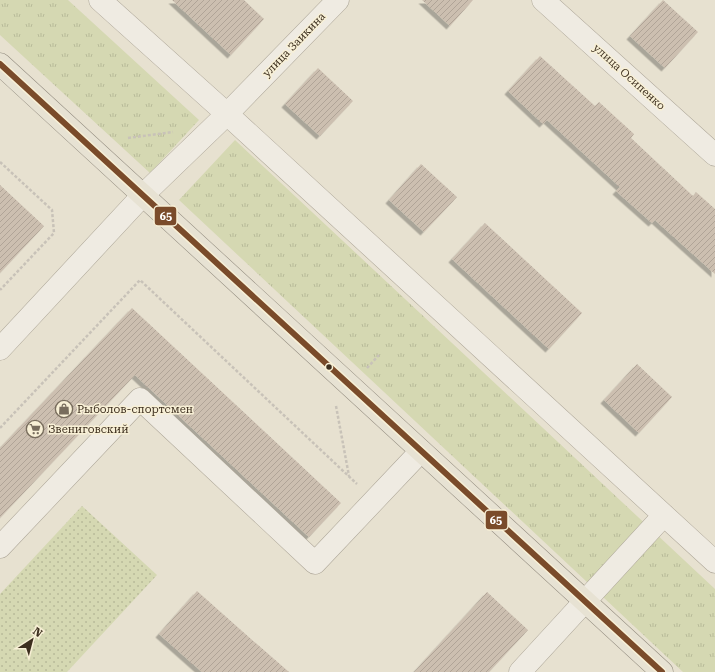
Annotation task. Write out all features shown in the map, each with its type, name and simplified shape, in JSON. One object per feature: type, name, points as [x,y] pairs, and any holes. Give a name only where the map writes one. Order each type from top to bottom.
[{"type":"main road","points":[[0,64],[662,672]]},
{"type":"street","points":[[100,0],[227,114],[715,562]]},
{"type":"street","name":"улица Заикина","points":[[4,338],[143,195],[227,114],[338,0]]},
{"type":"street","name":"улица Осипенко","points":[[543,0],[715,155]]},
{"type":"street","points":[[0,547],[140,399],[314,564],[421,451]]},
{"type":"street","points":[[520,672],[664,515]]},
{"type":"path","points":[[0,162],[52,210],[54,233],[0,290]]},
{"type":"path","points":[[0,428],[140,280],[374,500]]},
{"type":"green space","points":[[0,0],[68,0],[199,120],[150,173],[0,35]]},
{"type":"green space","points":[[235,140],[715,589],[715,672],[683,672],[179,200]]},
{"type":"green space","points":[[82,506],[157,575],[67,672],[0,672],[0,594]]},
{"type":"building","points":[[172,0],[244,0],[264,19],[231,55]]},
{"type":"building","points":[[422,0],[473,0],[450,26]]},
{"type":"building","points":[[663,0],[698,32],[665,68],[630,36]]},
{"type":"building","points":[[540,56],[595,106],[599,102],[634,134],[631,138],[693,196],[696,192],[715,209],[715,274],[655,220],[652,223],[616,191],[620,187],[547,120],[543,124],[508,91]]},
{"type":"building","points":[[318,68],[353,101],[320,136],[285,104]]},
{"type":"building","points":[[421,164],[457,197],[424,232],[389,200]]},
{"type":"building","points":[[0,185],[44,226],[0,273]]},
{"type":"building","points":[[485,223],[582,313],[549,349],[452,259]]},
{"type":"building","points":[[132,308],[341,503],[309,537],[135,375],[0,518],[0,448]]},
{"type":"building","points":[[637,364],[672,397],[639,433],[604,400]]},
{"type":"building","points":[[197,591],[289,672],[202,672],[159,634]]},
{"type":"building","points":[[487,592],[528,630],[489,672],[414,672]]},
{"type":"transit line","name":"65","points":[[0,64],[662,672]]},
{"type":"place","name":"Рыболов-спортсмен","points":[[64,409]]},
{"type":"place","name":"Звениговский","points":[[35,429]]}]
